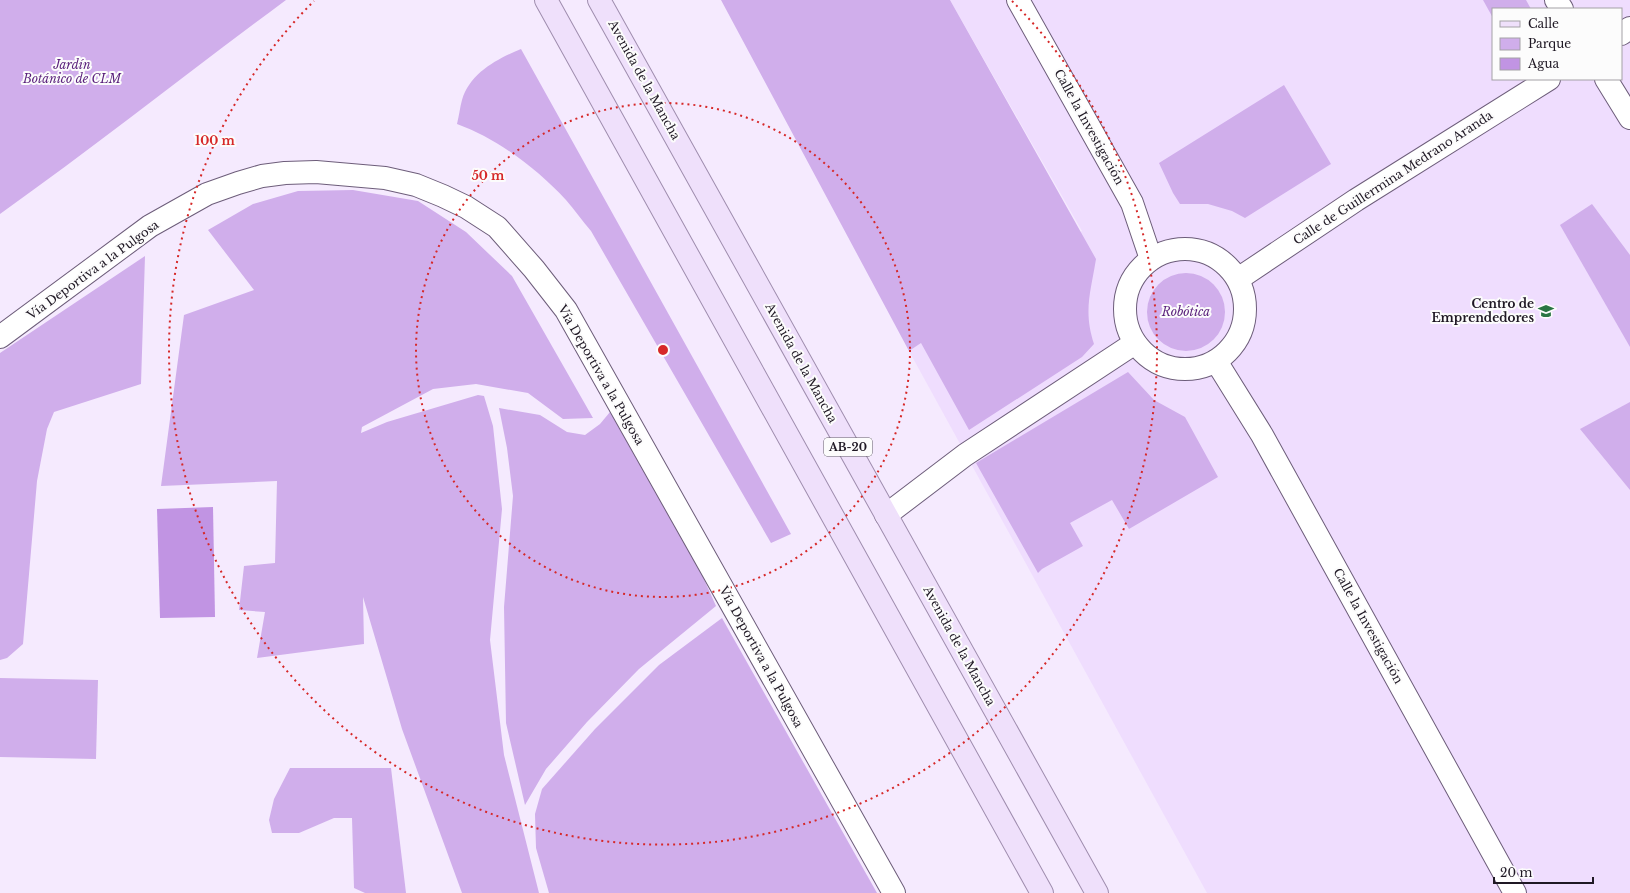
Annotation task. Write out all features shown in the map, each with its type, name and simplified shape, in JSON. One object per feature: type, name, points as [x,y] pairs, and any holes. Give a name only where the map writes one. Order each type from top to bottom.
[{"type":"main road","points":[[546,0],[1042,893]]},
{"type":"main road","name":"Avenida de la Mancha","points":[[599,0],[1097,893]]},
{"type":"street","name":"Calle la Investigación","points":[[1018,0],[1132,203],[1151,259]]},
{"type":"street","name":"Calle de Guillermina Medrano Aranda","points":[[1238,279],[1356,200],[1548,80]]},
{"type":"street","points":[[1607,80],[1630,118]]},
{"type":"street","name":"Vía Deportiva a la Pulgosa","points":[[0,337],[150,226],[207,194],[244,181],[262,176],[285,173],[316,172],[385,178],[416,185],[444,196],[466,207],[497,227],[534,269],[566,310],[894,893]]},
{"type":"street","points":[[1182,248],[1199,250],[1214,256],[1227,266],[1238,279],[1244,297],[1246,315],[1241,334],[1231,349],[1216,361],[1199,368],[1181,370],[1163,366],[1148,357],[1135,343],[1127,326],[1124,307],[1128,289],[1137,272],[1151,259],[1166,252],[1182,248]]},
{"type":"street","points":[[886,515],[965,455],[1135,343]]},
{"type":"street","name":"Calle la Investigación","points":[[1216,361],[1266,442],[1515,893]]},
{"type":"shaded area","points":[[950,0],[1630,0],[1630,893],[1207,893],[909,351],[1082,231]]},
{"type":"green space","name":"Jardín Botánico de CLM","points":[[0,0],[286,0],[0,214]]},
{"type":"green space","points":[[721,0],[950,0],[1096,259],[1088,311],[1094,344],[1082,357],[969,430],[921,343],[909,351]]},
{"type":"green space","points":[[1483,0],[1526,0],[1530,8],[1492,8],[1492,16]]},
{"type":"green space","points":[[521,49],[791,534],[771,543],[591,231],[566,200],[529,166],[502,146],[457,124],[462,100],[471,82],[494,62]]},
{"type":"green space","points":[[1284,85],[1331,164],[1245,218],[1232,211],[1208,204],[1180,204],[1173,193],[1159,163]]},
{"type":"green space","points":[[353,190],[418,201],[466,232],[512,276],[593,418],[563,419],[528,393],[476,384],[433,389],[362,427],[361,433],[387,422],[478,395],[484,396],[493,426],[502,509],[490,640],[504,755],[539,893],[462,893],[402,729],[363,597],[364,644],[257,658],[265,612],[239,610],[244,566],[275,563],[277,481],[161,486],[184,315],[254,290],[208,230],[253,204],[298,191]]},
{"type":"green space","points":[[1592,204],[1630,255],[1630,347],[1560,225]]},
{"type":"green space","points":[[145,256],[141,384],[54,412],[47,429],[37,481],[23,644],[7,658],[0,660],[0,353]]},
{"type":"green space","name":"Robótica","points":[[1186,273],[1201,276],[1214,284],[1222,297],[1225,312],[1222,327],[1214,340],[1201,348],[1186,351],[1171,348],[1158,340],[1150,327],[1147,312],[1150,297],[1158,284],[1171,276]]},
{"type":"green space","points":[[1128,372],[1154,400],[1185,417],[1218,477],[1129,529],[1112,500],[1070,523],[1083,546],[1042,569],[1038,573],[976,463]]},
{"type":"green space","points":[[1630,402],[1630,490],[1580,429]]},
{"type":"green space","points":[[499,408],[540,415],[567,432],[585,435],[600,424],[610,412],[703,577],[716,606],[639,669],[587,722],[546,769],[525,805],[506,723],[504,607],[513,496],[507,448]]},
{"type":"green space","points":[[722,618],[877,893],[549,893],[536,848],[535,814],[542,789],[595,729],[659,665]]},
{"type":"green space","points":[[0,678],[98,680],[96,759],[0,757]]},
{"type":"green space","points":[[290,768],[391,768],[406,893],[365,893],[354,888],[352,818],[334,818],[299,833],[272,833],[269,820],[274,799]]},
{"type":"water","points":[[213,507],[215,617],[160,618],[157,509]]},
{"type":"place","name":"Centro de Emprendedores","points":[[1546,311]]}]
